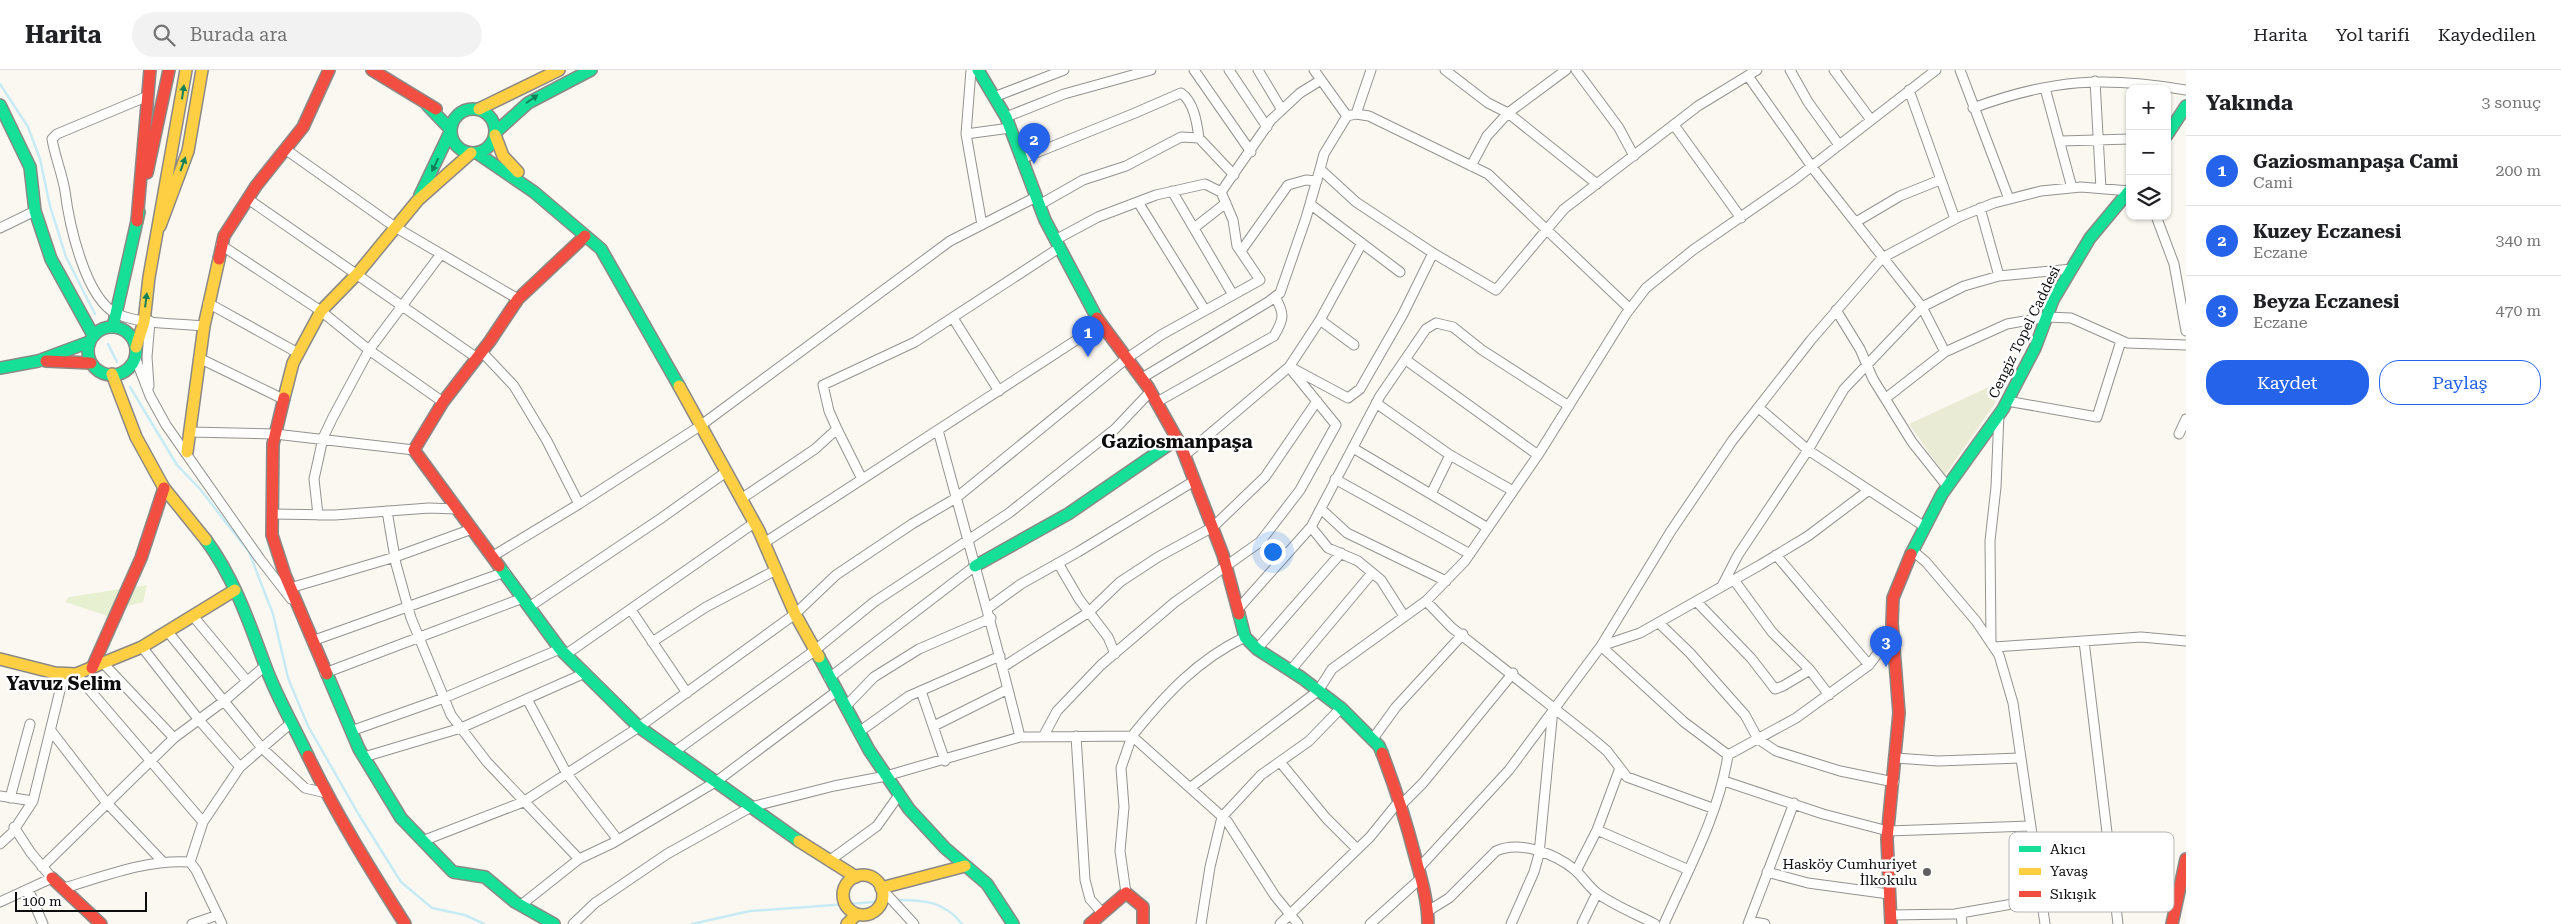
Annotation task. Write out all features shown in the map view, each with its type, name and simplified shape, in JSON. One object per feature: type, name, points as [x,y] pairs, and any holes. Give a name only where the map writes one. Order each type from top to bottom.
[{"type":"main road","points":[[137,221],[150,70]]},
{"type":"main road","points":[[113,327],[169,70]]},
{"type":"main road","points":[[0,105],[16,134],[30,167],[36,211],[51,259],[91,339],[88,349],[91,363],[100,371],[112,374],[129,367],[147,321],[149,279],[160,226],[186,70]]},
{"type":"main road","points":[[160,226],[188,151],[202,70]]},
{"type":"main road","points":[[187,452],[204,326],[224,236],[248,199],[303,127],[329,70]]},
{"type":"main road","points":[[372,70],[428,106],[455,118]]},
{"type":"main road","points":[[418,200],[455,118],[466,110],[479,109],[560,70]]},
{"type":"main road","points":[[554,924],[521,905],[484,877],[453,872],[425,840],[401,818],[364,757],[325,673],[290,588],[272,535],[275,434],[293,362],[321,311],[358,273],[418,200],[474,153],[490,145],[495,133],[511,114],[538,95],[591,70]]},
{"type":"main road","points":[[978,70],[1008,123],[1037,201],[1057,244],[1101,324],[1151,391],[1185,455],[1213,527],[1245,637],[1256,649],[1290,670],[1341,708],[1379,746],[1400,803],[1420,874],[1428,911],[1428,924]]},
{"type":"main road","points":[[428,106],[451,130],[452,137],[459,148],[474,153],[534,192],[601,249],[640,314],[754,523],[794,614],[859,732],[909,809],[945,848],[987,884],[1013,924]]},
{"type":"main road","points":[[479,109],[491,118],[499,151],[509,165],[580,222],[596,245]]},
{"type":"main road","points":[[2171,130],[2185,110]]},
{"type":"main road","name":"Cengiz Topel Caddesi","points":[[1891,919],[1888,832],[1899,713],[1893,633],[1893,598],[1913,551],[1947,486],[2007,401],[2035,348],[2053,300],[2090,238],[2126,196]]},
{"type":"main road","points":[[585,236],[518,299],[443,402],[414,450],[562,652],[639,727],[829,861],[856,877]]},
{"type":"main road","points":[[0,368],[38,361],[91,339],[104,328],[113,327],[128,333],[135,352]]},
{"type":"main road","points":[[38,361],[91,363]]},
{"type":"main road","points":[[112,374],[136,437],[164,488],[208,542],[235,590],[255,634],[265,666],[326,793],[365,862],[405,924]]},
{"type":"main road","points":[[975,566],[1068,514],[1177,439]]},
{"type":"main road","points":[[92,668],[131,587],[152,531],[164,488]]},
{"type":"main road","points":[[0,659],[64,674],[76,674],[142,647],[235,590]]},
{"type":"main road","points":[[2172,924],[2186,859]]},
{"type":"main road","points":[[881,888],[966,866]]},
{"type":"main road","points":[[868,876],[878,883],[881,888],[882,901],[869,914],[857,914],[847,907],[843,896],[846,884],[856,877],[868,876]]},
{"type":"main road","points":[[52,878],[101,924]]},
{"type":"main road","points":[[1090,924],[1126,893],[1143,907],[1143,924]]},
{"type":"main road","points":[[847,924],[857,914]]},
{"type":"street","points":[[971,70],[966,134],[982,225]]},
{"type":"street","points":[[994,97],[1064,70]]},
{"type":"street","points":[[966,134],[1008,123],[1064,94],[1124,73],[1151,70]]},
{"type":"street","points":[[1194,70],[1251,152]]},
{"type":"street","points":[[1229,70],[1267,127]]},
{"type":"street","points":[[1258,70],[1282,110]]},
{"type":"street","points":[[1314,70],[1347,116]]},
{"type":"street","points":[[1445,70],[1488,103],[1508,113],[1597,184]]},
{"type":"street","points":[[1471,166],[1487,136],[1508,113],[1566,70]]},
{"type":"street","points":[[1576,70],[1619,128],[1634,156]]},
{"type":"street","points":[[1320,169],[1356,202],[1434,254],[1496,290],[1564,209],[1698,106],[1757,70]]},
{"type":"street","points":[[1790,70],[1808,102],[1839,145]]},
{"type":"street","points":[[1834,70],[1871,120]]},
{"type":"street","points":[[1918,70],[1924,79]]},
{"type":"street","points":[[1191,787],[1318,691],[1332,669],[1426,601],[1446,581],[1470,554],[1488,528],[1538,454],[1630,309],[1646,288],[1693,250],[1741,218],[1812,166],[1936,70]]},
{"type":"street","points":[[1960,70],[2009,199]]},
{"type":"street","points":[[1356,114],[1368,72]]},
{"type":"street","points":[[1748,76],[1812,166],[1922,307],[1946,352]]},
{"type":"street","points":[[1222,192],[1267,127],[1282,110],[1300,93],[1321,80]]},
{"type":"street","points":[[1973,108],[2012,94],[2066,83],[2095,81],[2139,82],[2186,90]]},
{"type":"street","points":[[2095,81],[2101,189]]},
{"type":"street","points":[[2045,88],[2061,141],[2072,188]]},
{"type":"street","points":[[1908,90],[1955,219]]},
{"type":"street","points":[[1021,158],[1180,93],[1186,96],[1196,118],[1199,138],[1234,175]]},
{"type":"street","points":[[148,96],[57,134],[52,139],[65,191],[68,215],[90,282],[105,306],[117,314],[147,321],[204,326]]},
{"type":"street","points":[[1142,378],[1280,293],[1310,204],[1324,154],[1347,116],[1356,114],[1369,116],[1488,174],[1630,309]]},
{"type":"street","points":[[1674,125],[1741,218]]},
{"type":"street","points":[[493,556],[579,504],[700,426],[950,241],[1084,180],[1126,166],[1180,137],[1199,138]]},
{"type":"street","points":[[2061,141],[2098,138],[2126,139]]},
{"type":"street","points":[[285,149],[394,227],[518,299]]},
{"type":"street","points":[[1241,251],[1288,185],[1306,180],[1317,181]]},
{"type":"street","points":[[1856,222],[1900,196],[1940,180]]},
{"type":"street","points":[[425,840],[523,802],[639,727],[794,614],[836,575],[912,524],[956,498],[1126,359],[1161,335],[1260,280],[1237,246],[1233,220],[1222,192],[1204,184],[1172,191],[1098,217],[953,318],[915,342],[823,384],[829,411],[862,479]]},
{"type":"street","points":[[1370,924],[1420,874],[1509,770],[1600,646],[1671,531],[1732,441],[1836,310],[1882,258],[1955,219],[1980,208],[2009,199],[2041,191],[2072,188],[2126,191]]},
{"type":"street","points":[[1172,191],[1232,295]]},
{"type":"street","points":[[248,199],[358,273],[401,305],[479,355],[514,386],[547,441],[579,504]]},
{"type":"street","points":[[1138,202],[1205,310]]},
{"type":"street","points":[[1194,228],[1226,203]]},
{"type":"street","points":[[1310,204],[1400,272]]},
{"type":"street","points":[[1980,208],[1999,276]]},
{"type":"street","points":[[0,228],[36,211]]},
{"type":"street","points":[[2158,220],[2174,264],[2186,331]]},
{"type":"street","points":[[1185,455],[1289,367],[1320,320],[1362,243]]},
{"type":"street","points":[[221,245],[321,311],[369,350],[443,402]]},
{"type":"street","points":[[318,515],[314,480],[323,438],[369,350],[441,254]]},
{"type":"street","points":[[1289,367],[1348,398],[1360,389],[1403,314],[1434,254]]},
{"type":"street","points":[[1722,586],[1776,495],[1808,450],[1844,389],[1868,366],[1922,307],[1964,286],[1999,276],[2072,269]]},
{"type":"street","points":[[1157,402],[1274,336],[1283,321],[1281,308],[1275,297]]},
{"type":"street","points":[[208,303],[298,352]]},
{"type":"street","points":[[1836,310],[1912,442],[1947,486]]},
{"type":"street","points":[[1886,398],[1946,352],[2008,324],[2047,317],[2071,318],[2127,344],[2186,344]]},
{"type":"street","points":[[953,318],[998,391]]},
{"type":"street","points":[[1320,320],[1354,345]]},
{"type":"street","points":[[147,321],[150,396]]},
{"type":"street","points":[[1238,609],[1312,527],[1376,402],[1426,329],[1436,323],[1453,327],[1482,350],[1569,406]]},
{"type":"street","points":[[764,543],[1101,324]]},
{"type":"street","points":[[2007,401],[2097,417],[2121,340]]},
{"type":"street","points":[[135,352],[150,396],[166,425],[187,452],[240,531],[298,607]]},
{"type":"street","points":[[199,358],[283,399]]},
{"type":"street","points":[[1406,360],[1486,420],[1538,454]]},
{"type":"street","points":[[1043,737],[1057,711],[1101,664],[1175,602],[1260,542],[1294,498],[1336,425],[1289,367]]},
{"type":"street","points":[[674,752],[814,651],[874,602],[966,540],[1009,514],[1115,429],[1151,391]]},
{"type":"street","points":[[1003,667],[1089,612],[1120,582],[1158,556],[1213,527],[1265,476],[1317,401]]},
{"type":"street","points":[[1376,402],[1450,455],[1513,491]]},
{"type":"street","points":[[1759,408],[1808,450],[1925,527]]},
{"type":"street","points":[[1992,644],[1990,541],[1996,487],[1999,414]]},
{"type":"street","points":[[2179,434],[2186,419]]},
{"type":"street","points":[[741,499],[815,448],[837,429]]},
{"type":"street","points":[[938,430],[966,540],[991,618],[1020,737]]},
{"type":"street","points":[[190,432],[275,434],[323,438],[414,450]]},
{"type":"street","points":[[1353,448],[1488,528]]},
{"type":"street","points":[[1431,494],[1450,455]]},
{"type":"street","points":[[325,673],[526,602],[660,520],[726,472]]},
{"type":"street","points":[[1335,480],[1470,554]]},
{"type":"street","points":[[988,608],[1021,584],[1194,481]]},
{"type":"street","points":[[1600,646],[1640,634],[1734,580],[1808,536],[1869,490]]},
{"type":"street","points":[[272,514],[318,515],[457,509]]},
{"type":"street","points":[[1321,509],[1347,533],[1446,581]]},
{"type":"street","points":[[388,511],[394,557],[408,607],[451,715],[487,762],[579,859]]},
{"type":"street","points":[[351,731],[444,698],[562,652],[630,610],[754,523]]},
{"type":"street","points":[[1312,527],[1328,548],[1358,561],[1381,580],[1404,616]]},
{"type":"street","points":[[290,588],[394,557],[472,528]]},
{"type":"street","points":[[1913,551],[1926,562],[1976,621],[1999,655],[2014,703],[2031,832]]},
{"type":"street","points":[[1256,649],[1341,553]]},
{"type":"street","points":[[1776,555],[1869,665]]},
{"type":"street","points":[[1058,563],[1089,612],[1108,637],[1115,654]]},
{"type":"street","points":[[830,678],[975,566]]},
{"type":"street","points":[[652,642],[706,607],[776,570]]},
{"type":"street","points":[[312,641],[505,572]]},
{"type":"street","points":[[1290,670],[1372,572]]},
{"type":"street","points":[[1734,580],[1772,632],[1810,670],[1829,695]]},
{"type":"street","points":[[1426,601],[1451,627],[1463,634],[1553,709],[1595,740],[1627,777],[1712,808]]},
{"type":"street","points":[[1696,602],[1751,658],[1775,689],[1810,670]]},
{"type":"street","points":[[630,610],[687,693]]},
{"type":"street","points":[[193,616],[247,681]]},
{"type":"street","points":[[845,707],[874,677],[919,649],[991,618]]},
{"type":"street","points":[[1659,623],[1690,653],[1745,715],[1758,739],[1776,751],[1804,760],[1894,782]]},
{"type":"street","points":[[168,632],[262,748],[305,788],[326,793]]},
{"type":"street","points":[[1728,755],[1796,718],[1829,695],[1869,665],[1893,633]]},
{"type":"street","points":[[1372,740],[1396,707],[1463,634]]},
{"type":"street","points":[[1126,893],[1120,851],[1124,807],[1120,768],[1132,736],[1164,697],[1218,650],[1245,637]]},
{"type":"street","points":[[1992,644],[2140,637],[2186,641]]},
{"type":"street","points":[[2084,641],[2107,832]]},
{"type":"street","points":[[1600,646],[1670,711],[1728,755]]},
{"type":"street","points":[[142,647],[199,720],[240,767]]},
{"type":"street","points":[[859,732],[909,696],[1000,656]]},
{"type":"street","points":[[104,663],[174,738]]},
{"type":"street","points":[[42,867],[106,802],[174,738],[224,701],[265,666]]},
{"type":"street","points":[[0,844],[12,833],[14,827],[33,801],[52,732],[64,674]]},
{"type":"street","points":[[76,674],[203,822]]},
{"type":"street","points":[[364,757],[461,728],[585,674]]},
{"type":"street","points":[[1280,924],[1289,913],[1370,837],[1400,803],[1423,783],[1513,674]]},
{"type":"street","points":[[934,726],[1008,690]]},
{"type":"street","points":[[521,905],[579,859],[618,840],[716,781],[836,691]]},
{"type":"street","points":[[922,691],[945,760]]},
{"type":"street","points":[[527,699],[567,774],[618,840]]},
{"type":"street","points":[[1201,924],[1210,867],[1222,816],[1261,776],[1309,741],[1341,708]]},
{"type":"street","points":[[1511,924],[1534,872],[1540,850],[1553,709]]},
{"type":"street","points":[[190,862],[203,822],[240,767],[292,723]]},
{"type":"street","points":[[10,798],[30,724]]},
{"type":"street","points":[[52,732],[106,802],[163,862]]},
{"type":"street","points":[[1076,736],[1086,880],[1090,899],[1103,914]]},
{"type":"street","points":[[573,924],[595,903],[667,854],[751,807],[834,786],[886,776],[1020,737],[1076,736],[1132,736],[1170,772],[1191,787],[1222,816],[1274,896],[1298,924]]},
{"type":"street","points":[[1664,924],[1689,870],[1724,781],[1728,755]]},
{"type":"street","points":[[1896,758],[1938,761],[2020,758]]},
{"type":"street","points":[[1280,762],[1326,818],[1357,849]]},
{"type":"street","points":[[1576,871],[1597,830],[1620,768]]},
{"type":"street","points":[[1724,781],[1888,832],[2030,826]]},
{"type":"street","points":[[829,861],[877,826],[899,795]]},
{"type":"street","points":[[0,796],[33,801]]},
{"type":"street","points":[[1765,924],[1749,922],[1794,803]]},
{"type":"street","points":[[0,902],[52,878],[14,827]]},
{"type":"street","points":[[1597,830],[1689,870]]},
{"type":"street","points":[[1428,911],[1449,898],[1496,850],[1504,847],[1540,850],[1576,871],[1596,893],[1655,924]]},
{"type":"street","points":[[64,888],[119,871],[163,862],[190,862]]},
{"type":"street","points":[[190,862],[196,870],[222,924]]},
{"type":"street","points":[[1767,872],[1808,883],[1890,894]]},
{"type":"street","points":[[881,888],[914,924]]},
{"type":"street","points":[[28,889],[43,924]]},
{"type":"street","points":[[1582,924],[1596,893]]},
{"type":"street","points":[[1891,919],[1962,913],[2009,905]]},
{"type":"street","points":[[1962,913],[1962,924]]},
{"type":"street","points":[[192,924],[218,915]]},
{"type":"green space","points":[[1991,386],[1996,402],[1945,475],[1909,424]]},
{"type":"green space","points":[[147,585],[143,602],[120,608],[123,621],[65,602],[69,597]]},
{"type":"waterway","points":[[0,84],[28,127],[40,159],[50,206],[66,257],[95,314]]},
{"type":"waterway","points":[[108,344],[117,362]]},
{"type":"waterway","points":[[130,387],[177,465],[200,489],[249,552],[273,614],[288,678],[308,726],[359,815],[401,882],[432,908],[465,915],[484,924]]},
{"type":"waterway","points":[[897,900],[933,903],[955,916],[962,924]]},
{"type":"waterway","points":[[692,924],[750,911],[889,901]]},
{"type":"traffic: fast","points":[[496,132],[528,103],[591,70]]},
{"type":"traffic: fast","points":[[978,70],[1006,117],[1045,220],[1097,318]]},
{"type":"traffic: fast","points":[[0,105],[30,167],[35,211],[51,259],[93,335]]},
{"type":"traffic: fast","points":[[420,195],[451,130],[428,106]]},
{"type":"traffic: fast","points":[[2170,130],[2186,106]]},
{"type":"traffic: fast","points":[[469,109],[477,109],[489,115],[495,131],[489,147],[477,153],[469,153],[457,147],[451,135],[451,127],[457,115],[469,109]]},
{"type":"traffic: fast","points":[[477,153],[534,192],[601,249],[679,386]]},
{"type":"traffic: fast","points":[[1911,554],[1942,494],[2003,409],[2035,348],[2053,300],[2090,238],[2126,195]]},
{"type":"traffic: fast","points":[[113,327],[139,212]]},
{"type":"traffic: fast","points":[[112,327],[121,329],[129,334],[134,342],[136,351],[134,360],[129,368],[121,373],[112,375],[103,373],[95,368],[90,360],[88,351],[90,342],[95,334],[103,329],[112,327]]},
{"type":"traffic: fast","points":[[0,368],[38,361],[89,342]]},
{"type":"traffic: fast","points":[[975,566],[1068,514],[1177,439]]},
{"type":"traffic: fast","points":[[206,540],[233,585],[269,677],[308,756]]},
{"type":"traffic: fast","points":[[499,566],[560,649],[639,727],[799,841]]},
{"type":"traffic: fast","points":[[1239,614],[1245,637],[1257,649],[1302,678],[1341,708],[1379,746],[1382,753]]},
{"type":"traffic: fast","points":[[819,657],[869,750],[909,809],[945,848],[987,884],[1013,924]]},
{"type":"traffic: fast","points":[[327,674],[359,749],[401,818],[453,872],[485,877],[515,902],[554,924]]},
{"type":"traffic: slow","points":[[136,347],[144,322],[149,277],[186,70]]},
{"type":"traffic: slow","points":[[160,226],[188,151],[202,70]]},
{"type":"traffic: slow","points":[[479,109],[559,70]]},
{"type":"traffic: slow","points":[[495,135],[503,156],[518,172]]},
{"type":"traffic: slow","points":[[284,398],[293,363],[321,311],[358,273],[418,200],[471,153]]},
{"type":"traffic: slow","points":[[187,452],[204,326],[219,259]]},
{"type":"traffic: slow","points":[[112,374],[136,437],[164,488],[206,540]]},
{"type":"traffic: slow","points":[[679,386],[759,531],[795,614],[819,657]]},
{"type":"traffic: slow","points":[[0,659],[55,673],[76,674],[142,647],[235,590]]},
{"type":"traffic: slow","points":[[799,841],[856,877]]},
{"type":"traffic: slow","points":[[881,888],[965,866]]},
{"type":"traffic: slow","points":[[863,875],[877,881],[883,895],[877,909],[863,915],[849,909],[843,895],[849,881],[863,875]]},
{"type":"traffic: slow","points":[[847,924],[857,914]]},
{"type":"traffic: jam","points":[[137,221],[150,70]]},
{"type":"traffic: jam","points":[[147,173],[169,70]]},
{"type":"traffic: jam","points":[[219,259],[224,236],[256,186],[303,127],[329,70]]},
{"type":"traffic: jam","points":[[372,70],[436,109]]},
{"type":"traffic: jam","points":[[499,566],[414,450],[443,402],[490,341],[518,299],[585,236]]},
{"type":"traffic: jam","points":[[1097,318],[1148,387],[1181,446],[1223,555],[1239,614]]},
{"type":"traffic: jam","points":[[46,361],[91,363]]},
{"type":"traffic: jam","points":[[284,398],[273,444],[272,535],[285,575],[327,674]]},
{"type":"traffic: jam","points":[[92,668],[141,558],[164,488]]},
{"type":"traffic: jam","points":[[1891,924],[1887,839],[1899,713],[1892,623],[1893,598],[1911,554]]},
{"type":"traffic: jam","points":[[1382,753],[1400,804],[1420,873],[1428,924]]},
{"type":"traffic: jam","points":[[308,756],[354,841],[405,924]]},
{"type":"traffic: jam","points":[[2172,924],[2186,859]]},
{"type":"traffic: jam","points":[[52,878],[101,924]]},
{"type":"traffic: jam","points":[[1090,924],[1126,893],[1143,907],[1143,924]]},
{"type":"place","name":"Kuzey Eczanesi","points":[[1034,164]]},
{"type":"place","name":"Gaziosmanpaşa Cami","points":[[1088,357]]},
{"type":"place","name":"Beyza Eczanesi","points":[[1886,667]]},
{"type":"place","name":"Hasköy Cumhuriyet İlkokulu","points":[[1927,872]]},
{"type":"district","name":"Gaziosmanpaşa","points":[[1177,441]]},
{"type":"district","name":"Yavuz Selim","points":[[64,683]]}]
